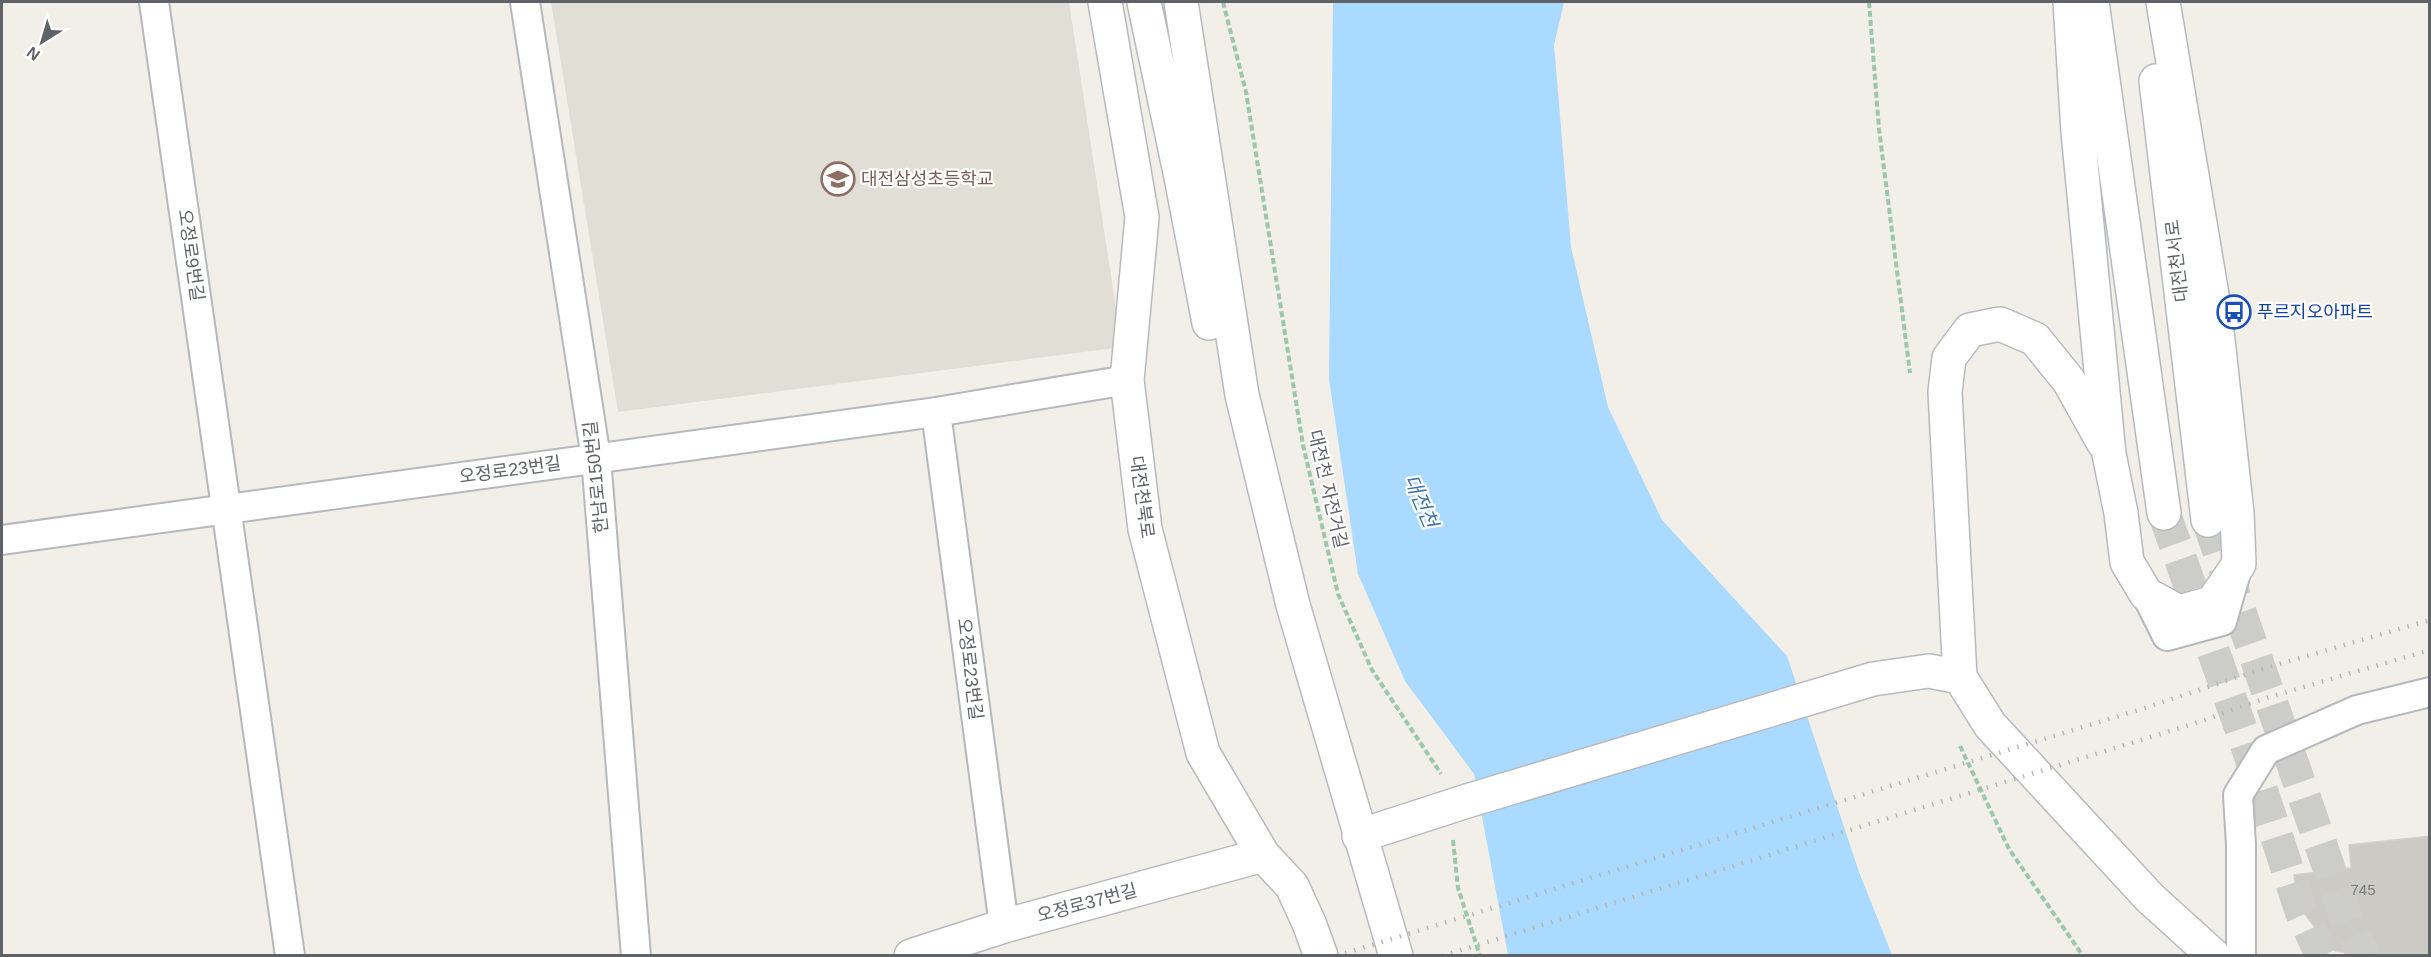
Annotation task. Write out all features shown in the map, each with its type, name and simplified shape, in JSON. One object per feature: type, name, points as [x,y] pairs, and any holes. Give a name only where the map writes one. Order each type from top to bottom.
[{"type":"main road","name":"대전천북로","points":[[1105,2],[1142,217],[1127,380],[1145,529],[1203,753],[1263,855],[1292,886],[1310,924],[1321,956]]},
{"type":"main road","points":[[1144,2],[1181,177],[1229,431],[1293,605]]},
{"type":"main road","points":[[1181,2],[1242,395],[1293,605],[1396,956]]},
{"type":"main road","points":[[2070,2],[2078,132],[2109,454],[2121,513],[2127,562],[2146,594],[2179,612],[2212,603],[2239,564],[2237,513],[2215,313],[2163,2]]},
{"type":"main road","points":[[2092,2],[2164,513]]},
{"type":"main road","name":"대전천서로","points":[[2147,2],[2208,520]]},
{"type":"main road","points":[[2109,454],[2069,381],[2035,339],[2000,324],[1970,330],[1949,358],[1945,392],[1960,677],[1990,725],[2150,898],[2214,956]]},
{"type":"main road","points":[[1359,836],[1457,804],[1873,679],[1929,671],[1960,677]]},
{"type":"main road","name":"오정로37번길","points":[[911,956],[1004,926],[1263,855]]},
{"type":"street","name":"오정로9번길","points":[[154,2],[227,508]]},
{"type":"street","name":"한남로150번길","points":[[525,2],[596,458],[636,956]]},
{"type":"street","name":"오정로23번길","points":[[2,540],[936,412],[1127,380]]},
{"type":"street","name":"오정로23번길","points":[[936,412],[1004,926]]},
{"type":"street","points":[[227,508],[290,956]]},
{"type":"street","points":[[2241,956],[2241,845],[2238,795],[2266,750],[2357,711],[2430,692]]},
{"type":"path","name":"대전천 자전거길","points":[[1223,2],[1246,92],[1304,445],[1338,594],[1372,670],[1443,777],[1457,804],[1458,888],[1480,956]]},
{"type":"shaded area","name":"대전삼성초등학교","points":[[551,2],[1069,2],[1122,347],[618,412]]},
{"type":"water","name":"대전천","points":[[1333,2],[1564,2],[1554,45],[1571,247],[1608,407],[1662,520],[1787,656],[1859,872],[1892,955],[1508,955],[1474,774],[1405,681],[1358,574],[1329,379]]},
{"type":"building","points":[[2430,836],[2430,956],[2352,956],[2352,954],[2332,950],[2298,905],[2294,875],[2351,868],[2349,845]]},
{"type":"tunnel","points":[[2164,513],[2245,740],[2301,911],[2322,956]]},
{"type":"tunnel","points":[[2208,520],[2348,923],[2364,956]]},
{"type":"railway","points":[[1336,956],[2145,708],[2259,670],[2430,620]]},
{"type":"railway","points":[[1442,956],[2196,723],[2263,699],[2430,650]]},
{"type":"place","name":"대전삼성초등학교","points":[[838,179]]},
{"type":"place","name":"푸르지오아파트","points":[[2234,312]]}]
